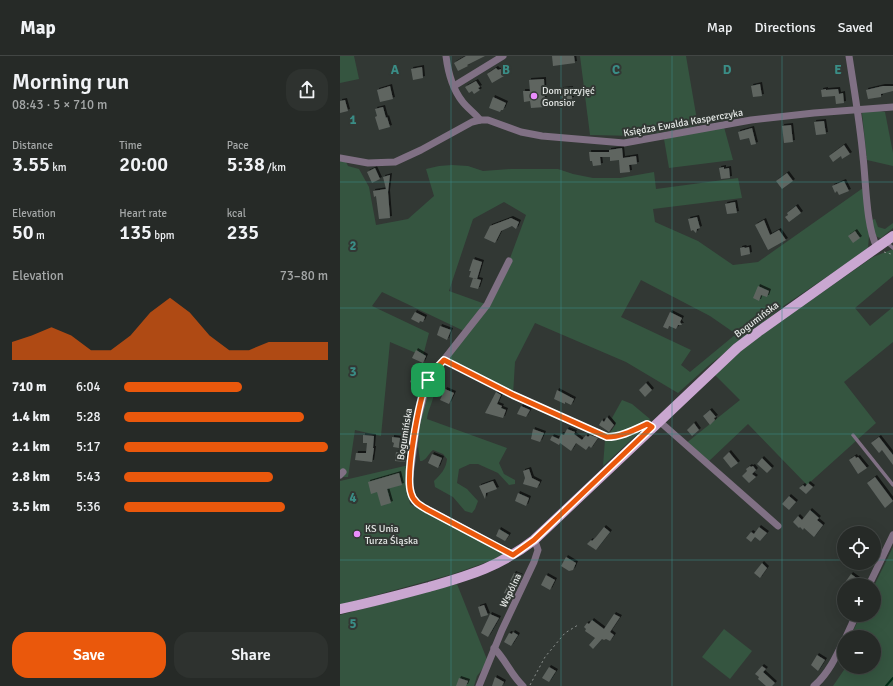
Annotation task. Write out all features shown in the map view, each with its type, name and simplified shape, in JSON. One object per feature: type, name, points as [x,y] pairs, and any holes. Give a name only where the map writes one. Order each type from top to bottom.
[{"type":"main road","name":"Bogumińska","points":[[340,609],[473,574],[502,562],[513,555],[534,540],[737,348],[887,243]]},
{"type":"street","points":[[340,158],[368,163],[395,162],[421,150],[472,122],[480,120],[463,102],[450,80],[446,56]]},
{"type":"street","points":[[454,86],[503,56]]},
{"type":"street","name":"Bogumińska","points":[[849,56],[863,154],[873,240],[887,243]]},
{"type":"street","name":"Księdza Ewalda Kasperczyka","points":[[480,120],[488,120],[520,132],[542,136],[624,143],[751,120],[857,109],[893,107]]},
{"type":"street","name":"Bogumińska","points":[[509,261],[488,306],[428,380],[417,422],[409,483],[411,494],[417,504],[513,555]]},
{"type":"street","points":[[466,371],[513,395],[607,437],[624,434],[647,424],[656,424],[778,526]]},
{"type":"street","points":[[872,578],[893,535]]},
{"type":"street","name":"Wspólna","points":[[479,686],[494,648],[534,562],[538,550],[534,540]]},
{"type":"street","points":[[494,648],[501,655],[523,686]]},
{"type":"street","points":[[814,686],[822,680],[837,655]]},
{"type":"lane","points":[[853,435],[893,485]]},
{"type":"path","points":[[444,360],[466,371]]},
{"type":"path","points":[[530,686],[545,657],[565,633],[578,625]]},
{"type":"green space","points":[[340,56],[354,56],[359,79],[340,83]]},
{"type":"green space","points":[[580,56],[686,56],[698,126],[637,136],[590,135]]},
{"type":"green space","points":[[867,109],[885,112],[893,153],[893,166],[867,160],[862,113]]},
{"type":"green space","points":[[724,127],[733,160],[669,168],[664,139]]},
{"type":"green space","points":[[340,161],[346,162],[348,166],[359,169],[369,187],[376,225],[408,219],[434,196],[426,169],[439,166],[468,166],[483,171],[511,169],[558,169],[593,178],[620,178],[654,172],[656,189],[738,178],[742,198],[653,209],[655,222],[698,241],[733,265],[758,262],[863,188],[870,222],[868,249],[785,305],[708,366],[678,393],[626,362],[535,323],[515,362],[513,395],[444,360],[466,332],[382,292],[372,306],[429,333],[423,356],[390,342],[381,436],[355,430],[348,477],[340,477]],"holes":[[[504,202],[526,215],[509,261],[488,305],[449,291],[473,219]],[[641,280],[710,316],[736,334],[690,372],[681,365],[691,350],[621,317]]]},
{"type":"green space","points":[[875,219],[878,227],[885,229],[893,223],[893,228],[881,238],[876,236],[874,234],[872,220]]},
{"type":"green space","points":[[893,249],[893,276],[855,308],[870,326],[893,307],[893,342],[844,382],[876,423],[807,485],[748,424],[707,463],[685,444],[740,400],[715,375],[738,353],[873,257]]},
{"type":"green space","points":[[426,391],[434,391],[427,419],[507,448],[499,463],[504,474],[515,480],[515,484],[509,485],[498,473],[478,464],[470,464],[459,469],[457,483],[467,489],[478,501],[472,513],[465,511],[453,497],[435,487],[434,481],[446,466],[447,459],[443,454],[433,450],[425,459],[420,461],[418,446],[419,428]]},
{"type":"green space","points":[[622,400],[632,404],[650,419],[643,429],[603,466],[605,440],[616,424],[612,418]]},
{"type":"green space","points":[[409,465],[407,485],[410,504],[507,555],[453,574],[340,605],[340,481]]},
{"type":"green space","points":[[893,547],[893,686],[833,686],[841,674],[881,674],[881,630],[854,630],[858,622],[881,622],[881,578],[878,578]]},
{"type":"green space","points":[[457,584],[488,662],[477,676],[474,686],[340,686],[340,615]]},
{"type":"green space","points":[[724,629],[752,651],[730,679],[702,657]]},
{"type":"building","points":[[466,56],[485,56],[458,71],[454,63]]},
{"type":"building","points":[[552,56],[574,56],[575,63],[553,66]]},
{"type":"building","points":[[422,67],[423,78],[413,80],[411,69]]},
{"type":"building","points":[[496,68],[498,70],[501,69],[504,76],[492,83],[487,74]]},
{"type":"building","name":"Dom przyjęć Gonsior","points":[[544,79],[545,107],[531,108],[530,101],[524,102],[523,91],[530,91],[529,80]]},
{"type":"building","points":[[476,81],[480,87],[478,88],[480,90],[474,94],[472,91],[469,93],[465,87]]},
{"type":"building","points":[[760,84],[762,96],[753,97],[751,86]]},
{"type":"building","points":[[390,86],[393,99],[380,102],[377,90]]},
{"type":"building","points":[[883,86],[893,86],[893,91],[881,94],[881,97],[868,99],[866,90]]},
{"type":"building","points":[[571,88],[572,99],[562,100],[561,89]]},
{"type":"building","points":[[838,89],[839,94],[843,93],[844,103],[836,104],[835,96],[822,97],[821,90]]},
{"type":"building","points":[[493,97],[506,103],[503,110],[500,112],[489,108]]},
{"type":"building","points":[[345,100],[348,111],[340,113],[340,101]]},
{"type":"building","points":[[383,107],[390,127],[379,130],[375,117],[377,116],[375,109]]},
{"type":"building","points":[[824,121],[826,134],[816,135],[814,122]]},
{"type":"building","points":[[791,125],[793,142],[784,143],[782,126]]},
{"type":"building","points":[[752,128],[756,144],[751,145],[749,138],[740,140],[738,132]]},
{"type":"building","points":[[844,145],[850,154],[842,159],[841,156],[833,162],[829,156]]},
{"type":"building","points":[[622,148],[623,158],[636,156],[637,164],[629,165],[630,172],[620,173],[619,160],[610,161],[610,157],[600,157],[601,165],[593,166],[592,161],[590,161],[589,152],[609,152],[609,150]]},
{"type":"building","points":[[724,167],[724,169],[729,168],[730,178],[721,179],[719,168]]},
{"type":"building","points":[[375,168],[380,179],[372,183],[367,172]]},
{"type":"building","points":[[787,173],[793,181],[782,189],[776,181]]},
{"type":"building","points":[[390,175],[388,192],[390,218],[379,219],[376,196],[374,197],[373,191],[386,189],[383,177]]},
{"type":"building","points":[[844,181],[849,191],[839,195],[837,191],[835,193],[832,186]]},
{"type":"building","points":[[735,202],[737,213],[727,214],[725,204]]},
{"type":"building","points":[[796,206],[801,213],[789,222],[785,217],[788,215],[787,213]]},
{"type":"building","points":[[697,217],[700,228],[697,229],[696,233],[693,230],[691,231],[688,219]]},
{"type":"building","points":[[511,218],[519,222],[516,229],[512,226],[501,231],[495,243],[484,238],[490,226]]},
{"type":"building","points":[[764,220],[770,235],[779,230],[786,240],[768,250],[755,225]]},
{"type":"building","points":[[855,231],[860,238],[853,243],[848,236]]},
{"type":"building","points":[[749,247],[750,254],[741,256],[740,248]]},
{"type":"building","points":[[473,259],[482,262],[477,279],[469,277],[471,271],[469,271]]},
{"type":"building","points":[[473,278],[481,280],[478,289],[470,287]]},
{"type":"building","points":[[758,286],[769,291],[767,297],[761,295],[759,301],[753,298]]},
{"type":"building","points":[[415,312],[425,317],[423,322],[420,321],[419,323],[411,319]]},
{"type":"building","points":[[670,312],[682,318],[680,322],[682,325],[678,325],[676,329],[669,326],[668,329],[663,327]]},
{"type":"building","points":[[440,326],[451,330],[447,340],[437,335]]},
{"type":"building","points":[[416,350],[426,356],[423,363],[412,358]]},
{"type":"building","points":[[414,372],[422,378],[418,386],[410,382]]},
{"type":"building","points":[[646,383],[652,390],[645,397],[639,390]]},
{"type":"building","points":[[445,389],[454,393],[449,404],[440,400]]},
{"type":"building","points":[[557,390],[574,399],[571,405],[554,399]]},
{"type":"building","points":[[496,392],[501,395],[497,404],[506,410],[503,418],[485,413]]},
{"type":"building","points":[[521,406],[530,410],[526,417],[517,414]]},
{"type":"building","points":[[710,410],[716,417],[710,425],[703,416]]},
{"type":"building","points":[[607,417],[614,425],[609,432],[599,425],[602,420],[604,422]]},
{"type":"building","points":[[694,423],[699,430],[692,436],[687,430]]},
{"type":"building","points":[[533,429],[544,433],[540,442],[531,439]]},
{"type":"building","points":[[567,429],[575,432],[574,434],[582,440],[586,435],[588,437],[590,435],[598,438],[591,448],[589,446],[586,450],[576,443],[571,451],[560,443],[559,445],[550,440],[552,436],[559,439],[561,434],[564,435]]},
{"type":"building","points":[[363,435],[374,436],[372,462],[355,460],[356,453],[366,453],[367,443],[363,443]]},
{"type":"building","points":[[392,437],[400,438],[399,448],[393,447],[394,443],[392,442]]},
{"type":"building","points":[[879,437],[893,455],[893,465],[882,450],[879,453],[871,443]]},
{"type":"building","points":[[396,452],[406,453],[405,462],[395,461]]},
{"type":"building","points":[[729,452],[738,463],[731,468],[723,458]]},
{"type":"building","points":[[432,454],[442,458],[438,468],[428,463]]},
{"type":"building","points":[[855,456],[856,458],[858,457],[867,468],[858,474],[849,460]]},
{"type":"building","points":[[762,458],[772,468],[767,473],[757,464]]},
{"type":"building","points":[[753,466],[756,470],[752,474],[756,477],[749,483],[742,476],[747,471],[746,469]]},
{"type":"building","points":[[529,469],[532,478],[540,482],[537,488],[523,484],[525,478],[523,471]]},
{"type":"building","points":[[399,473],[402,485],[387,489],[391,503],[381,506],[377,492],[371,494],[368,482]]},
{"type":"building","points":[[875,477],[893,501],[885,508],[867,483]]},
{"type":"building","points":[[493,481],[497,489],[486,493],[485,499],[479,486]]},
{"type":"building","points":[[808,483],[813,487],[806,494],[799,488],[803,485],[805,487]]},
{"type":"building","points":[[518,493],[529,498],[526,506],[515,501]]},
{"type":"building","points":[[789,496],[796,502],[789,510],[782,504]]},
{"type":"building","points":[[810,510],[819,518],[817,520],[823,525],[814,537],[804,528],[803,530],[800,527],[799,528],[793,522],[798,516],[802,520]]},
{"type":"building","points":[[604,527],[610,532],[596,550],[587,544],[596,537]]},
{"type":"building","points":[[759,527],[767,533],[760,541],[755,537],[751,542],[746,538],[751,532],[754,534]]},
{"type":"building","points":[[499,529],[509,535],[505,541],[496,536]]},
{"type":"building","points":[[566,557],[576,563],[573,570],[569,571],[561,566]]},
{"type":"building","points":[[762,563],[767,568],[760,578],[754,573]]},
{"type":"building","points":[[514,573],[521,576],[512,597],[504,593]]},
{"type":"building","points":[[851,574],[857,578],[848,578]]},
{"type":"building","points":[[546,575],[555,580],[550,590],[541,585]]},
{"type":"building","points":[[484,605],[488,615],[481,617],[478,607]]},
{"type":"building","points":[[490,614],[499,618],[488,637],[481,633]]},
{"type":"building","points":[[614,614],[620,617],[610,632],[614,635],[610,641],[602,639],[593,649],[589,645],[595,638],[585,631],[586,629],[584,627],[592,620],[604,629]]},
{"type":"building","points":[[513,632],[518,635],[511,646],[504,642],[509,633],[512,634]]},
{"type":"building","points":[[817,655],[825,660],[818,671],[811,665]]},
{"type":"building","points":[[762,666],[766,669],[763,672],[775,683],[772,686],[766,686],[755,674]]},
{"type":"building","points":[[549,667],[556,671],[549,682],[542,678]]},
{"type":"building","points":[[495,677],[504,682],[502,686],[492,686]]},
{"type":"building","points":[[459,678],[468,681],[466,686],[456,686]]},
{"type":"waterway","points":[[886,686],[893,678]]},
{"type":"place","name":"Dom przyjęć Gonsior","points":[[534,96]]},
{"type":"place","name":"KS Unia Turza Śląska","points":[[357,534]]},
{"type":"route","points":[[444,360],[513,395],[607,437],[624,434],[647,424],[652,427],[534,540],[513,555],[417,504],[411,494],[409,483],[417,422],[424,390],[428,380],[444,360]]}]
